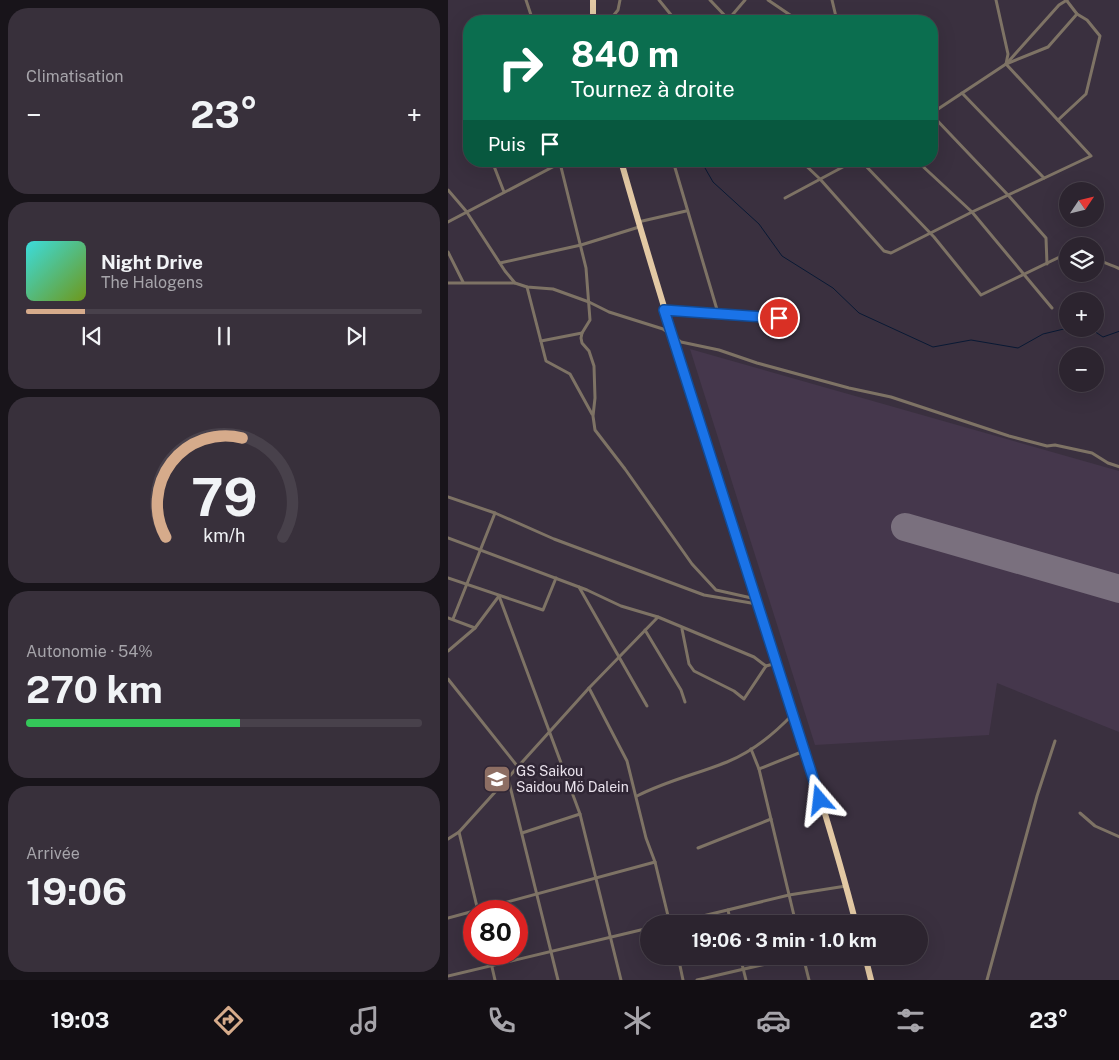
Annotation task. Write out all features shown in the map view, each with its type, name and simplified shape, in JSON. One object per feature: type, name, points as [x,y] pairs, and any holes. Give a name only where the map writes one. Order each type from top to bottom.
[{"type":"highway","points":[[593,0],[593,15]]},
{"type":"highway","points":[[622,167],[671,334],[805,750],[854,915]]},
{"type":"highway","points":[[867,965],[871,980]]},
{"type":"street","points":[[526,0],[531,15]]},
{"type":"street","points":[[614,15],[618,10],[620,0]]},
{"type":"street","points":[[659,0],[671,15]]},
{"type":"street","points":[[710,0],[724,15]]},
{"type":"street","points":[[733,15],[745,0]]},
{"type":"street","points":[[768,0],[790,15]]},
{"type":"street","points":[[832,0],[836,15]]},
{"type":"street","points":[[996,0],[1008,54],[1006,64]]},
{"type":"street","points":[[1006,64],[1059,5],[1067,0],[1078,14],[1087,20],[1100,36],[1086,94],[1058,120]]},
{"type":"street","points":[[938,110],[1006,64],[1048,47],[1078,14]]},
{"type":"street","points":[[807,167],[884,251],[891,253],[972,212],[1091,156],[1006,64]]},
{"type":"street","points":[[962,93],[1044,178]]},
{"type":"street","points":[[938,120],[1046,238],[1047,264]]},
{"type":"street","points":[[494,167],[504,192]]},
{"type":"street","points":[[448,222],[552,167]]},
{"type":"street","points":[[563,167],[586,268],[590,320],[582,333],[582,343],[589,351],[594,366],[593,416],[595,430],[698,570],[716,590],[757,601]]},
{"type":"street","points":[[675,167],[686,211],[718,313]]},
{"type":"street","points":[[785,198],[843,167]]},
{"type":"street","points":[[868,167],[929,233],[981,295],[1059,258]]},
{"type":"street","points":[[923,167],[972,212],[1052,308]]},
{"type":"street","points":[[448,190],[466,211],[515,283]]},
{"type":"street","points":[[500,263],[581,245],[639,224],[686,211]]},
{"type":"street","points":[[448,252],[463,282]]},
{"type":"street","points":[[1104,263],[1114,265],[1120,269]]},
{"type":"street","points":[[448,283],[515,283],[527,287],[553,289],[589,302],[609,312],[651,324],[682,342],[719,350],[757,363],[849,388],[891,396],[1009,436],[1047,446],[1055,445],[1092,453],[1108,463],[1120,467]]},
{"type":"street","points":[[527,287],[546,361],[570,374],[593,416]]},
{"type":"street","points":[[664,310],[779,318]]},
{"type":"street","points":[[541,341],[582,333]]},
{"type":"street","points":[[448,497],[495,513],[554,539],[704,595],[757,601]]},
{"type":"street","points":[[453,619],[495,513]]},
{"type":"street","points":[[448,538],[579,587],[621,606],[658,617],[754,657],[766,666]]},
{"type":"street","points":[[448,578],[543,610],[556,578]]},
{"type":"street","points":[[579,587],[647,706]]},
{"type":"street","points":[[448,651],[475,628],[499,596]]},
{"type":"street","points":[[499,596],[580,814],[621,980]]},
{"type":"street","points":[[448,839],[459,832],[589,688],[658,617]]},
{"type":"street","points":[[448,618],[475,628]]},
{"type":"street","points":[[682,628],[689,664],[694,671],[734,691],[744,699],[766,666],[777,663]]},
{"type":"street","points":[[645,630],[685,702]]},
{"type":"street","points":[[448,679],[518,767]]},
{"type":"street","points":[[589,688],[627,761],[646,838],[656,862],[668,915]]},
{"type":"street","points":[[637,797],[675,779],[729,761],[751,749],[783,726],[793,714]]},
{"type":"street","points":[[987,980],[1037,796],[1055,741]]},
{"type":"street","points":[[751,749],[759,769],[794,915]]},
{"type":"street","points":[[759,769],[805,750]]},
{"type":"street","points":[[508,778],[558,980]]},
{"type":"street","points":[[1080,813],[1095,826],[1120,837]]},
{"type":"street","points":[[522,833],[580,814]]},
{"type":"street","points":[[698,848],[771,819]]},
{"type":"street","points":[[459,832],[474,900]]},
{"type":"street","points":[[515,900],[656,862]]},
{"type":"street","points":[[707,915],[789,895],[846,886]]},
{"type":"street","points":[[728,910],[729,915]]},
{"type":"street","points":[[448,918],[463,914]]},
{"type":"street","points":[[448,976],[640,930]]},
{"type":"street","points":[[680,965],[683,980]]},
{"type":"street","points":[[743,965],[746,980]]},
{"type":"street","points":[[698,980],[762,965]]},
{"type":"street","points":[[805,965],[809,980]]},
{"type":"street","points":[[492,966],[495,980]]},
{"type":"shaded area","points":[[690,349],[1119,471],[1119,732],[997,683],[989,735],[815,745]]},
{"type":"waterway","points":[[704,167],[713,182],[759,224],[782,256],[833,288],[859,313],[933,347],[971,340],[1018,348],[1043,334],[1059,330]]},
{"type":"waterway","points":[[1104,337],[1120,331]]},
{"type":"runway","points":[[905,527],[1120,589]]},
{"type":"place","name":"GS Saikou Saidou Mö Dalein","points":[[497,779]]},
{"type":"route","points":[[779,318],[664,310],[820,800]]}]
